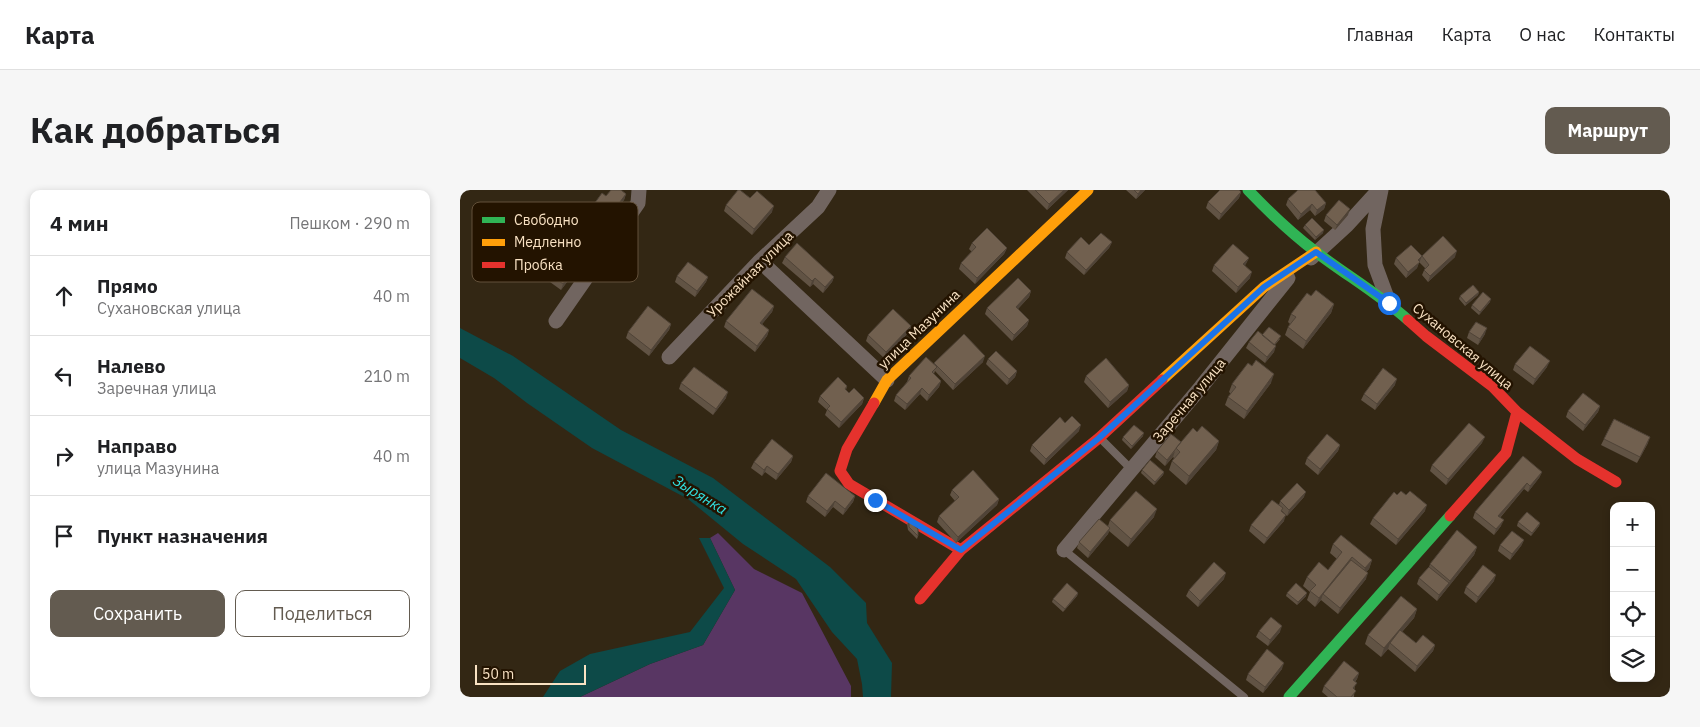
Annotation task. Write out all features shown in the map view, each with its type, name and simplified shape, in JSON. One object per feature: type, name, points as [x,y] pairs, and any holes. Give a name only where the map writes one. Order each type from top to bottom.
[{"type":"street","points":[[638,203],[639,190]]},
{"type":"street","name":"Урожайная улица","points":[[670,357],[760,261],[818,207],[830,190]]},
{"type":"street","name":"улица Мазунина","points":[[961,550],[849,484],[840,471],[848,449],[887,380],[1088,190]]},
{"type":"street","name":"Сухановская улица","points":[[1248,190],[1279,222],[1316,252],[1389,303],[1426,336],[1492,386],[1517,412],[1577,459],[1616,482]]},
{"type":"street","points":[[1380,190],[1373,229],[1375,264],[1389,303]]},
{"type":"street","name":"Заречная улица","points":[[1064,550],[1201,387],[1284,281],[1347,224],[1380,190]]},
{"type":"street","name":"Заречная улица","points":[[920,599],[961,550],[1099,438],[1264,287],[1316,252]]},
{"type":"street","points":[[760,261],[887,380]]},
{"type":"street","points":[[556,321],[583,282]]},
{"type":"street","points":[[1289,697],[1506,453],[1517,412]]},
{"type":"lane","points":[[1099,438],[1131,469]]},
{"type":"lane","points":[[1064,550],[1244,697]]},
{"type":"shaded area","points":[[718,533],[754,569],[802,593],[851,686],[851,697],[580,697],[650,664],[703,645],[735,590],[710,538]]},
{"type":"water","name":"Зырянка","points":[[460,328],[513,356],[621,430],[713,478],[830,567],[866,603],[867,623],[892,663],[891,697],[863,697],[857,659],[832,632],[796,579],[743,544],[688,499],[592,448],[494,378],[460,358]]},
{"type":"water","points":[[699,538],[710,538],[735,590],[703,645],[650,664],[580,697],[543,697],[560,671],[590,654],[690,632],[724,588]]},
{"type":"building","points":[[611,190],[621,190],[626,194],[620,202],[596,202],[602,193],[606,196]]},
{"type":"building","points":[[738,190],[750,198],[757,191],[774,206],[754,229],[726,205]]},
{"type":"building","points":[[1035,190],[1064,190],[1049,204]]},
{"type":"building","points":[[1220,190],[1239,190],[1241,192],[1221,214],[1208,202]]},
{"type":"building","points":[[1298,190],[1315,190],[1326,203],[1317,210],[1312,204],[1301,214],[1288,199]]},
{"type":"building","points":[[1339,200],[1350,209],[1337,225],[1326,215]]},
{"type":"building","points":[[1312,218],[1324,230],[1316,237],[1305,225]]},
{"type":"building","points":[[987,228],[1007,248],[977,278],[961,263],[976,247],[972,243]]},
{"type":"building","points":[[1101,233],[1112,242],[1086,270],[1067,252],[1081,237],[1089,245]]},
{"type":"building","points":[[1443,236],[1457,251],[1430,276],[1424,270],[1429,265],[1422,256]]},
{"type":"building","points":[[797,243],[834,277],[825,287],[815,278],[812,281],[785,257]]},
{"type":"building","points":[[1233,244],[1249,258],[1243,264],[1252,272],[1238,287],[1214,265]]},
{"type":"building","points":[[1411,245],[1422,256],[1418,260],[1420,262],[1408,272],[1396,258]]},
{"type":"building","points":[[688,262],[708,277],[697,291],[677,276]]},
{"type":"building","points":[[1018,278],[1031,291],[1016,307],[1029,320],[1014,335],[987,308]]},
{"type":"building","points":[[1473,285],[1479,292],[1466,303],[1460,296]]},
{"type":"building","points":[[752,289],[774,306],[760,323],[769,330],[757,346],[726,321]]},
{"type":"building","points":[[1316,290],[1334,304],[1306,341],[1288,327],[1296,317],[1291,314],[1307,293],[1311,296]]},
{"type":"building","points":[[1483,292],[1491,299],[1480,312],[1472,305]]},
{"type":"building","points":[[648,306],[671,324],[651,350],[628,332]]},
{"type":"building","points":[[893,309],[911,326],[886,352],[868,335]]},
{"type":"building","points":[[1476,322],[1487,328],[1480,339],[1469,332]]},
{"type":"building","points":[[1269,327],[1281,336],[1274,345],[1262,335]]},
{"type":"building","points":[[1258,331],[1276,346],[1267,357],[1249,342]]},
{"type":"building","points":[[964,334],[985,356],[955,384],[934,363]]},
{"type":"building","points":[[1530,346],[1550,361],[1535,379],[1515,364]]},
{"type":"building","points":[[996,351],[1017,371],[1009,379],[988,359]]},
{"type":"building","points":[[926,357],[937,367],[932,372],[941,381],[929,395],[922,388],[907,404],[896,395],[911,378],[909,376]]},
{"type":"building","points":[[1106,358],[1129,385],[1110,402],[1086,376]]},
{"type":"building","points":[[1256,360],[1274,374],[1247,411],[1228,397],[1236,387],[1232,384],[1248,363],[1252,366]]},
{"type":"building","points":[[694,367],[728,392],[716,409],[681,383]]},
{"type":"building","points":[[1383,368],[1397,379],[1377,404],[1364,394]]},
{"type":"building","points":[[838,377],[847,386],[845,389],[849,393],[854,388],[864,398],[841,422],[827,409],[830,406],[820,396]]},
{"type":"building","points":[[1583,393],[1600,406],[1585,425],[1568,411]]},
{"type":"building","points":[[1072,416],[1081,425],[1046,459],[1032,445],[1060,417],[1065,423]]},
{"type":"building","points":[[1614,419],[1650,437],[1640,457],[1604,439]]},
{"type":"building","points":[[1469,423],[1485,437],[1448,479],[1432,465]]},
{"type":"building","points":[[1134,425],[1144,433],[1132,446],[1123,437]]},
{"type":"building","points":[[1202,426],[1219,441],[1189,476],[1172,461],[1180,452],[1176,448],[1193,428],[1197,432]]},
{"type":"building","points":[[1171,434],[1181,442],[1167,460],[1157,451]]},
{"type":"building","points":[[1327,434],[1340,445],[1320,469],[1307,458]]},
{"type":"building","points":[[772,439],[793,456],[778,474],[767,466],[764,470],[754,462]]},
{"type":"building","points":[[1523,456],[1542,472],[1530,486],[1527,483],[1498,516],[1504,520],[1496,529],[1475,512]]},
{"type":"building","points":[[1150,460],[1164,472],[1155,482],[1142,470]]},
{"type":"building","points":[[973,470],[999,499],[958,537],[939,516],[959,497],[952,490]]},
{"type":"building","points":[[826,473],[855,496],[845,509],[835,501],[827,511],[808,496]]},
{"type":"building","points":[[1297,483],[1306,492],[1289,510],[1280,501]]},
{"type":"building","points":[[1136,491],[1157,509],[1131,539],[1110,520]]},
{"type":"building","points":[[1401,491],[1406,495],[1410,491],[1427,505],[1398,539],[1373,518],[1394,492],[1397,495]]},
{"type":"building","points":[[1272,500],[1283,508],[1281,511],[1286,515],[1267,538],[1251,525]]},
{"type":"building","points":[[1527,512],[1540,523],[1532,533],[1518,522]]},
{"type":"building","points":[[1099,519],[1110,528],[1090,552],[1079,542]]},
{"type":"building","points":[[909,521],[918,529],[918,536],[909,527]]},
{"type":"building","points":[[1457,530],[1477,547],[1450,581],[1430,564]]},
{"type":"building","points":[[1512,531],[1524,540],[1512,554],[1500,545]]},
{"type":"building","points":[[1341,535],[1372,560],[1365,568],[1352,557],[1319,598],[1310,591],[1316,585],[1307,577],[1319,562],[1328,570],[1342,552],[1333,544]]},
{"type":"building","points":[[1351,560],[1368,573],[1340,608],[1323,594]]},
{"type":"building","points":[[1214,562],[1226,573],[1200,601],[1189,590]]},
{"type":"building","points":[[1483,565],[1496,575],[1478,597],[1466,587]]},
{"type":"building","points":[[1429,567],[1449,583],[1439,595],[1419,578]]},
{"type":"building","points":[[1067,583],[1078,593],[1065,609],[1053,599]]},
{"type":"building","points":[[1296,583],[1307,593],[1298,602],[1287,593]]},
{"type":"building","points":[[1401,596],[1417,609],[1384,648],[1368,635]]},
{"type":"building","points":[[1271,617],[1282,626],[1270,640],[1259,631]]},
{"type":"building","points":[[1400,630],[1416,643],[1423,635],[1435,645],[1417,666],[1390,643]]},
{"type":"building","points":[[1267,649],[1284,663],[1265,687],[1248,674]]},
{"type":"building","points":[[1344,661],[1359,673],[1353,680],[1357,683],[1353,688],[1356,691],[1351,697],[1337,697],[1324,686]]},
{"type":"traffic: fast","points":[[1248,190],[1280,222],[1307,245],[1408,320]]},
{"type":"traffic: fast","points":[[1289,697],[1450,516]]},
{"type":"traffic: slow","points":[[874,403],[887,380],[1088,190]]},
{"type":"traffic: slow","points":[[1162,380],[1264,287],[1316,252]]},
{"type":"traffic: jam","points":[[1408,320],[1492,386],[1517,412],[1577,459],[1616,482]]},
{"type":"traffic: jam","points":[[920,599],[961,550],[1099,438],[1162,380]]},
{"type":"traffic: jam","points":[[874,403],[847,449],[840,471],[849,484],[961,550]]},
{"type":"traffic: jam","points":[[1450,516],[1506,453],[1517,412]]},
{"type":"route","points":[[875,500],[961,550],[1099,438],[1220,325],[1264,287],[1316,252],[1389,303]]}]
